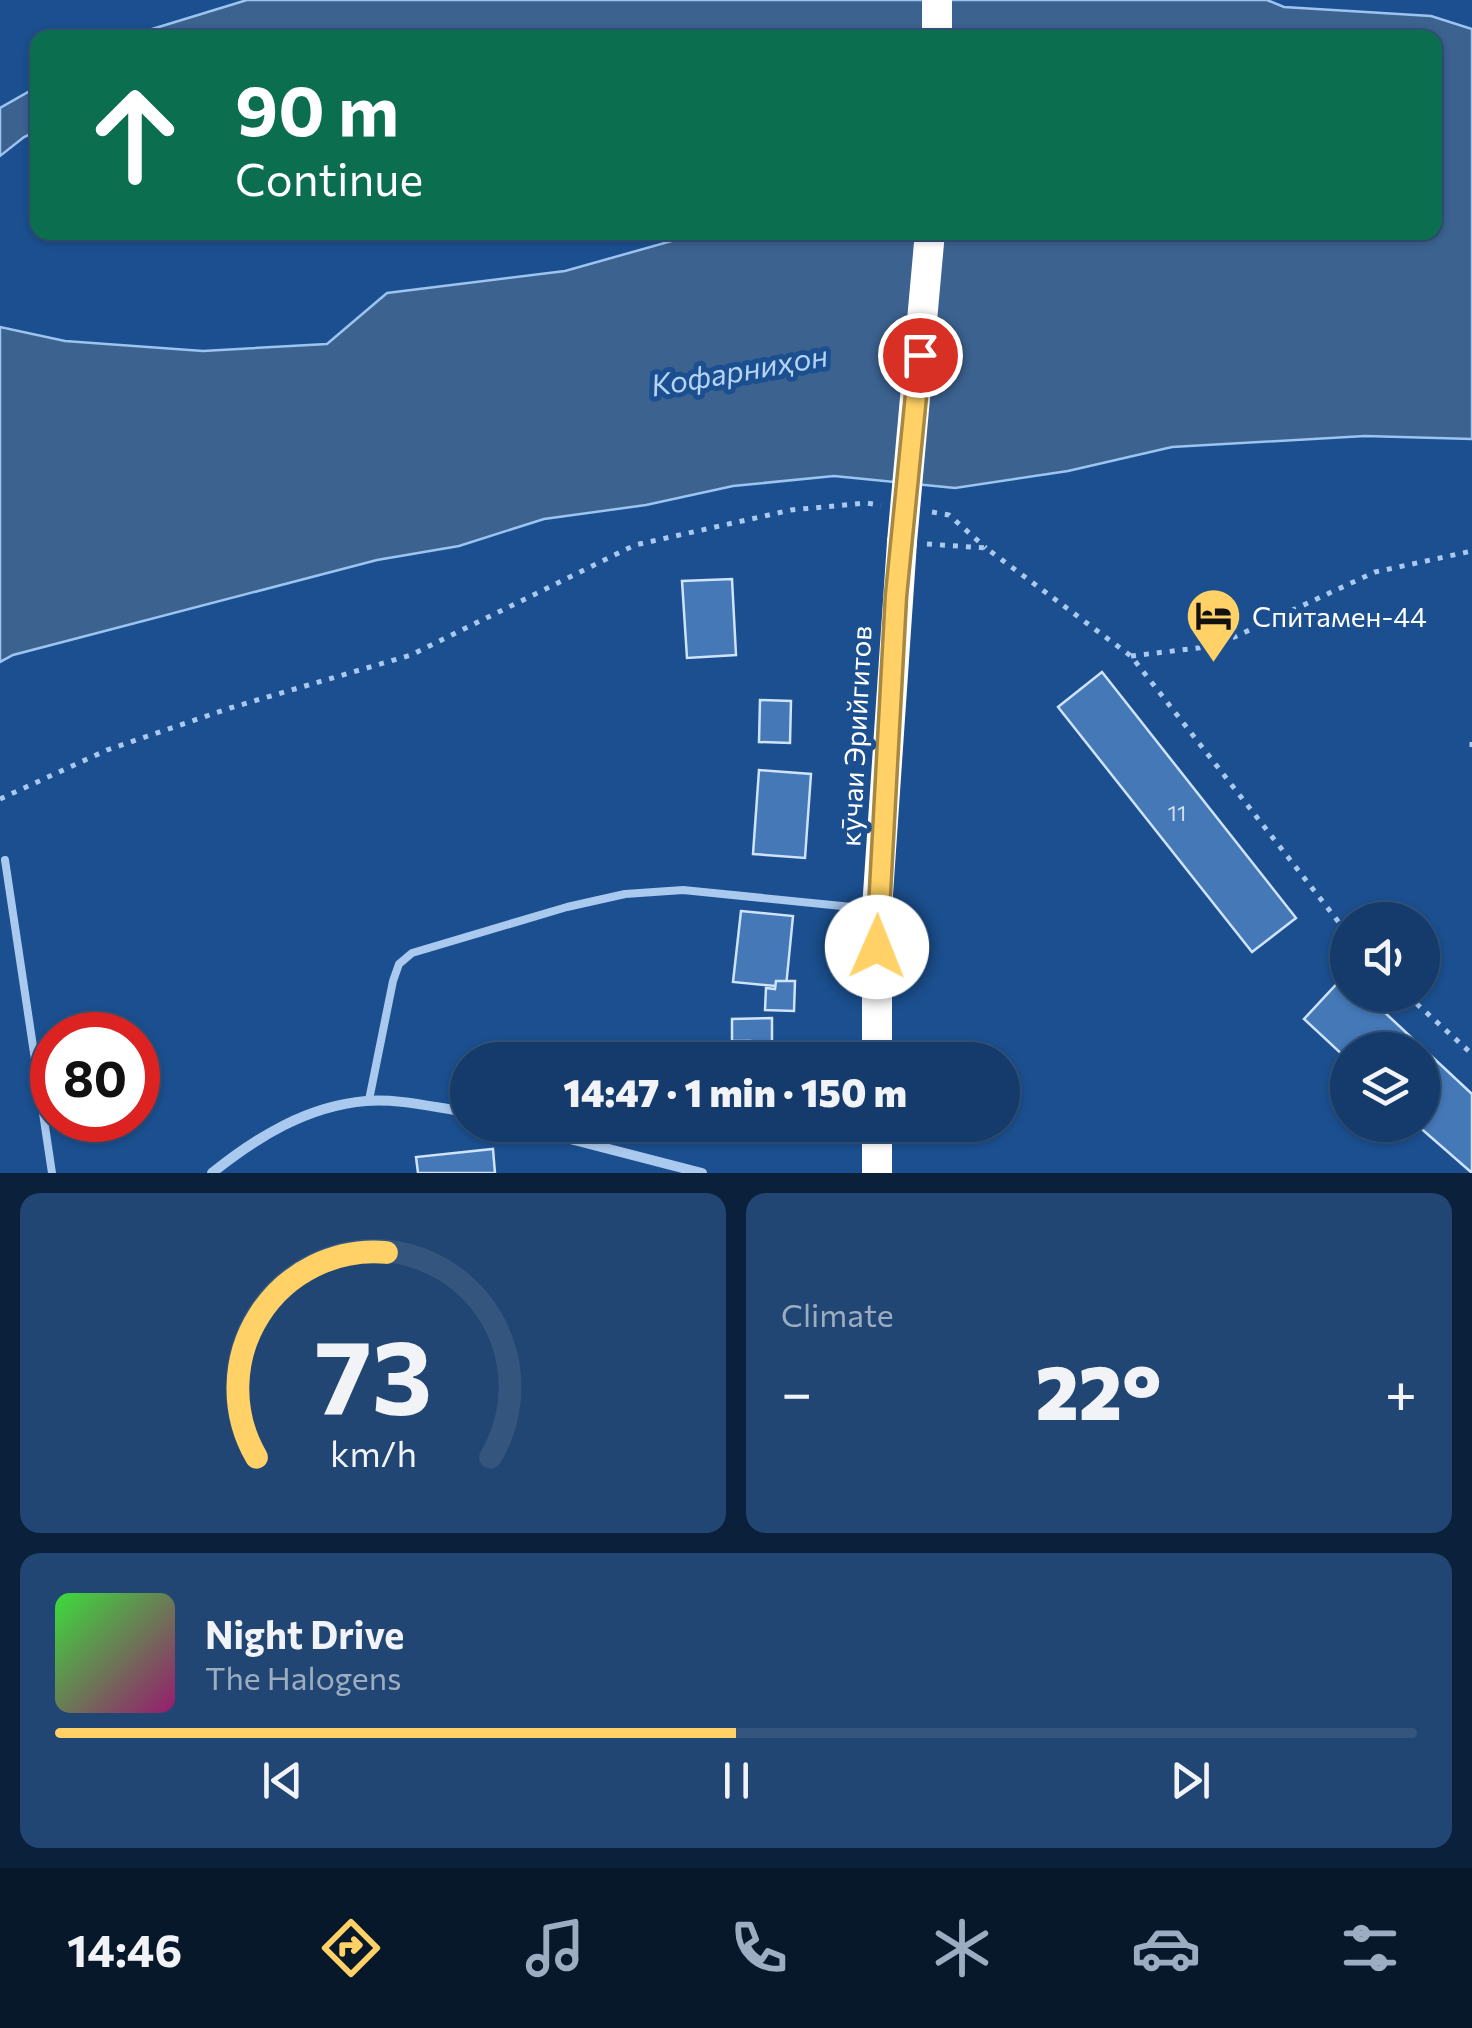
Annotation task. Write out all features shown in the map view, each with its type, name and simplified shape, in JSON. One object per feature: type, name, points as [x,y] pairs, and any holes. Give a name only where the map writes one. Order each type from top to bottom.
[{"type":"highway","points":[[937,0],[937,30]]},
{"type":"highway","name":"кӯчаи Эрийгитов","points":[[877,1042],[877,910],[896,596],[929,240]]},
{"type":"highway","points":[[877,1142],[877,1173]]},
{"type":"street","points":[[212,1173],[250,1143],[314,1111],[369,1100],[450,1110]]},
{"type":"street","points":[[582,1142],[702,1173]]},
{"type":"lane","points":[[5,860],[52,1173]]},
{"type":"lane","points":[[369,1100],[393,980],[399,964],[412,954],[566,907],[625,894],[684,890],[877,910]]},
{"type":"path","points":[[0,799],[107,750],[230,708],[411,655],[635,545],[791,510],[882,505]]},
{"type":"path","points":[[916,510],[948,514],[986,548],[1131,656],[1330,911]]},
{"type":"path","points":[[953,546],[986,548]]},
{"type":"path","points":[[1131,656],[1215,646],[1375,572],[1472,550]]},
{"type":"path","points":[[1472,742],[1472,752]]},
{"type":"path","points":[[1426,1012],[1472,1054]]},
{"type":"water","name":"Кофарниҳон","points":[[247,0],[1267,0],[1284,7],[1431,16],[1472,29],[1472,439],[1365,436],[1172,447],[1068,471],[955,488],[834,476],[733,486],[646,505],[544,519],[459,546],[377,560],[13,655],[0,662],[0,327],[65,341],[203,351],[327,344],[387,293],[565,271],[675,240],[1442,240],[1442,30],[149,30]]},
{"type":"water","points":[[30,91],[30,134],[0,156],[0,108]]},
{"type":"building","points":[[732,579],[736,655],[687,658],[682,581]]},
{"type":"building","points":[[1102,672],[1296,918],[1252,952],[1058,707]]},
{"type":"building","points":[[760,700],[791,701],[790,743],[759,742]]},
{"type":"building","points":[[759,770],[811,774],[805,858],[753,854]]},
{"type":"building","points":[[741,911],[793,916],[786,987],[733,982]]},
{"type":"building","points":[[776,981],[795,981],[794,1011],[765,1010],[766,988],[775,989]]},
{"type":"building","points":[[1330,991],[1330,1012],[1384,1012],[1406,1032],[1330,1032],[1330,1043],[1304,1019]]},
{"type":"building","points":[[772,1018],[772,1042],[732,1041],[732,1019]]},
{"type":"building","points":[[1440,1064],[1472,1094],[1472,1173],[1436,1142],[1440,1142]]},
{"type":"building","points":[[493,1149],[495,1173],[418,1173],[416,1157]]},
{"type":"place","name":"Спитамен-44","points":[[1213,665]]},
{"type":"route","points":[[877,947],[896,596],[920,355]]}]
